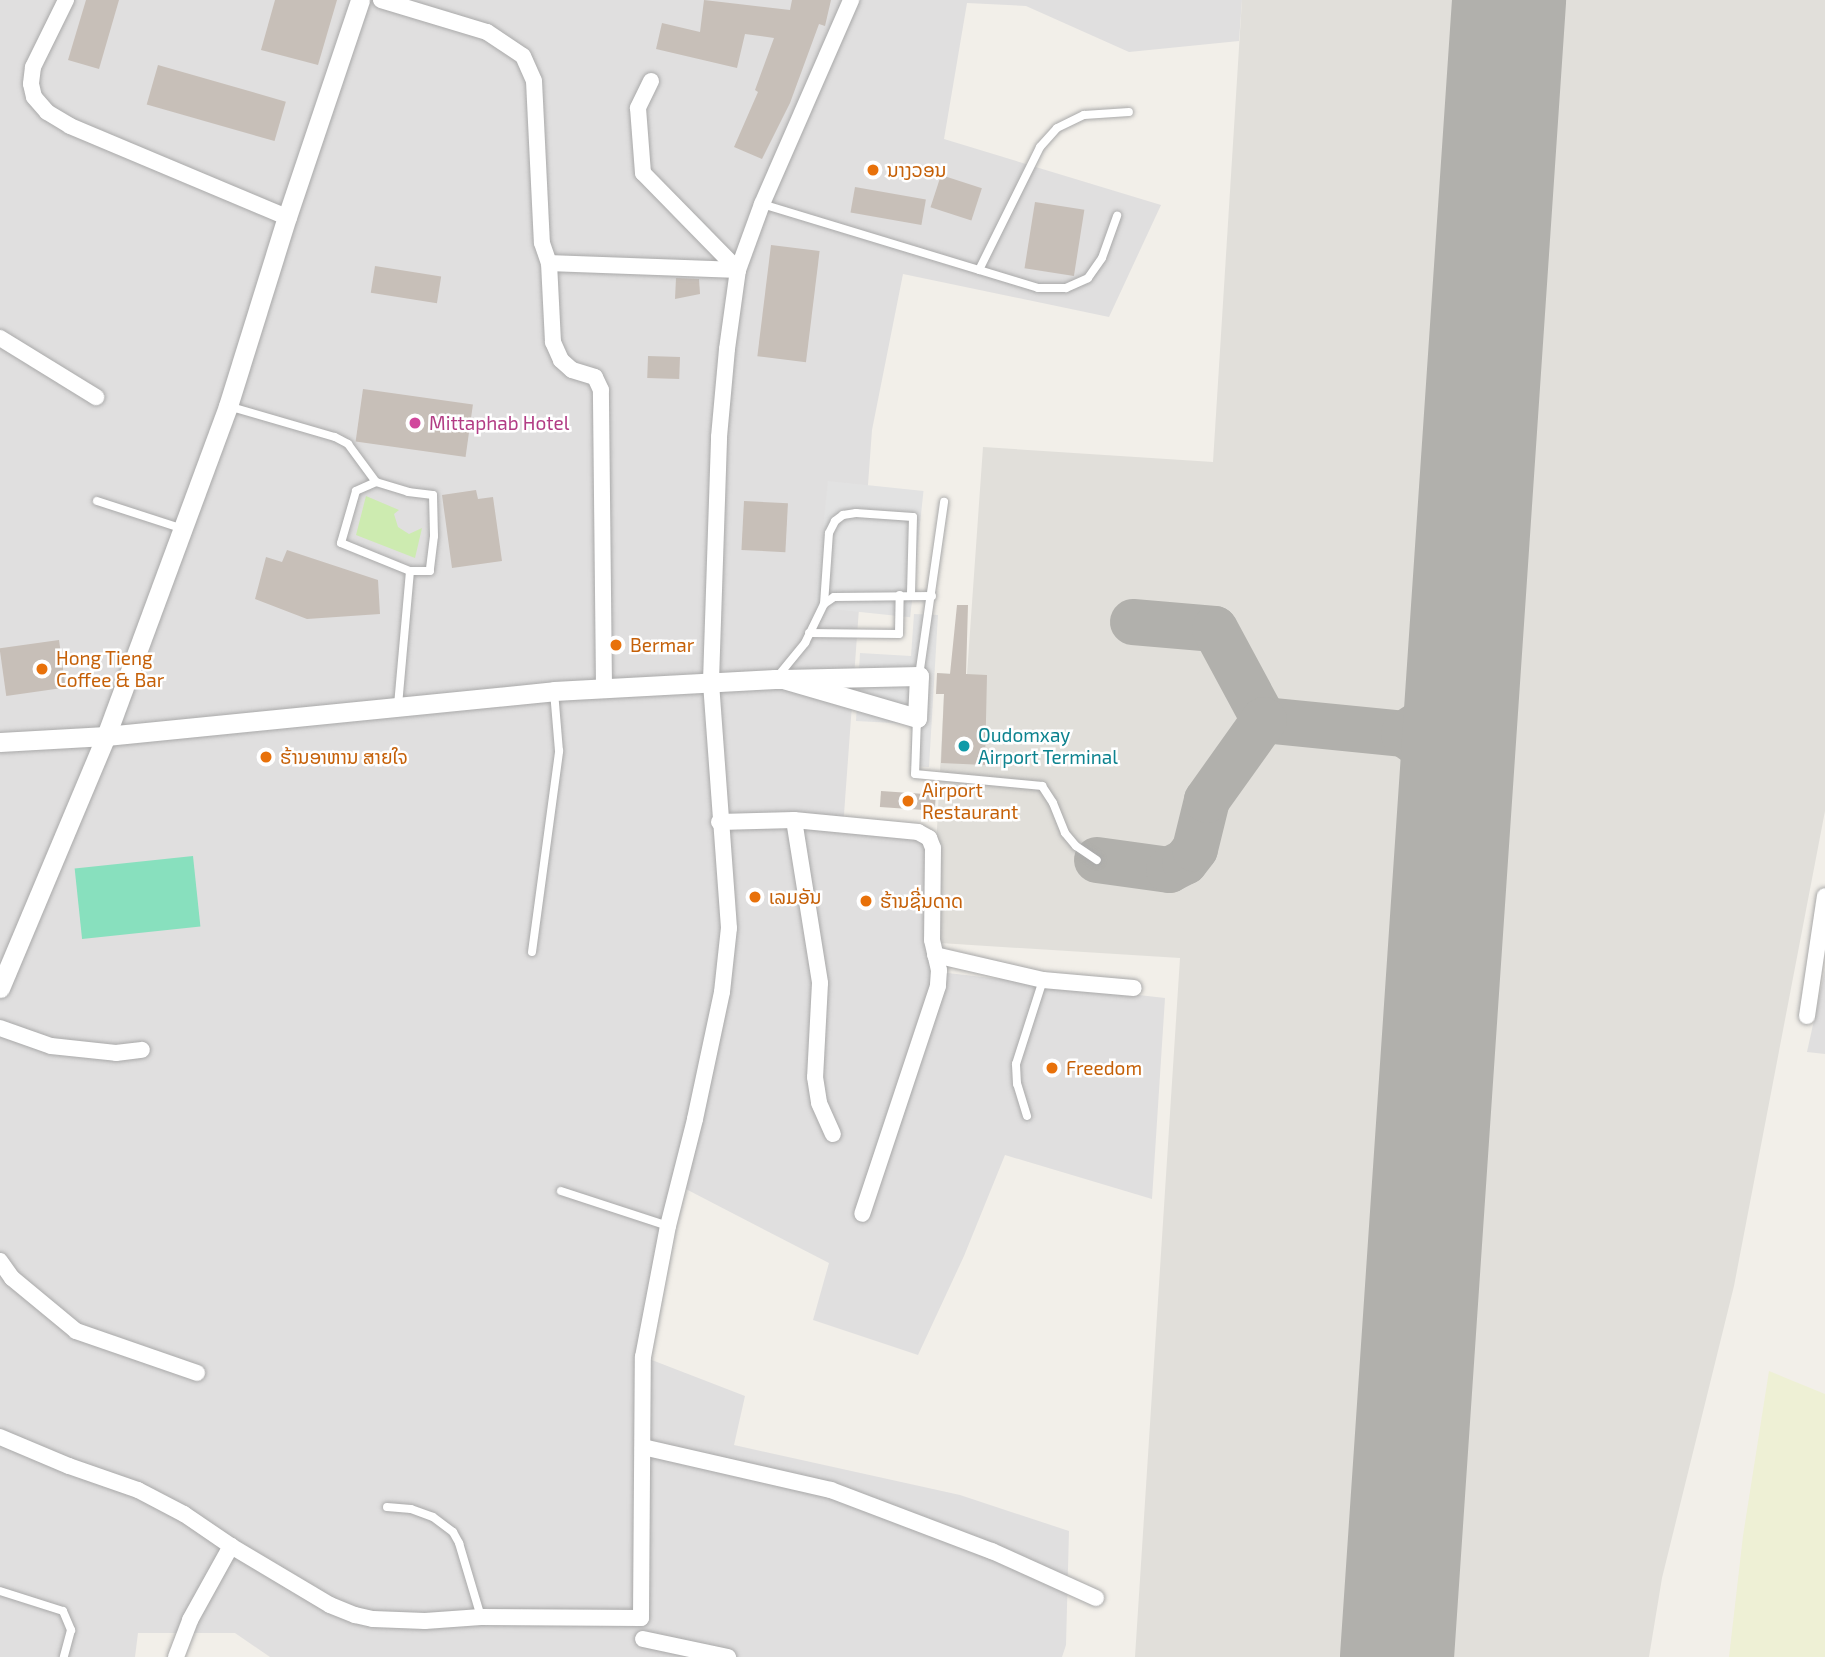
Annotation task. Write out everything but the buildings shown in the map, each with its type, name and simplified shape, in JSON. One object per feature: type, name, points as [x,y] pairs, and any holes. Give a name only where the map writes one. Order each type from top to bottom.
[{"type":"street","points":[[66,0],[33,67],[31,84],[34,97],[47,112],[70,126],[287,216]]},
{"type":"street","points":[[0,988],[106,736],[228,406],[287,216],[360,0]]},
{"type":"street","points":[[381,0],[487,33],[523,56],[534,81],[542,243],[549,263],[553,342],[561,360],[572,370],[595,377],[601,390],[604,687]]},
{"type":"street","points":[[643,1657],[643,1357],[668,1226],[695,1119],[722,992],[729,928],[710,681],[719,437],[738,270],[762,204],[851,0]]},
{"type":"street","points":[[651,80],[638,108],[643,173],[738,270]]},
{"type":"street","points":[[549,263],[738,270]]},
{"type":"street","points":[[0,338],[96,397]]},
{"type":"street","points":[[0,743],[106,736],[554,691],[779,679],[919,676],[917,718],[779,679]]},
{"type":"street","points":[[719,822],[794,820],[918,832],[929,838],[933,848],[932,940],[939,970],[938,986],[862,1214]]},
{"type":"street","points":[[794,820],[820,983],[815,1076],[819,1103],[833,1134]]},
{"type":"street","points":[[1807,1016],[1825,896]]},
{"type":"street","points":[[934,955],[1043,980],[1134,988]]},
{"type":"street","points":[[0,1028],[51,1046],[116,1053],[142,1050]]},
{"type":"street","points":[[0,1261],[12,1278],[76,1331],[197,1373]]},
{"type":"street","points":[[0,1437],[69,1466],[138,1490],[184,1514],[231,1546],[330,1605],[355,1615],[425,1621],[481,1617],[641,1618]]},
{"type":"street","points":[[643,1447],[831,1490],[992,1551],[1096,1598]]},
{"type":"street","points":[[176,1657],[190,1620],[231,1546]]},
{"type":"street","points":[[643,1639],[728,1657]]},
{"type":"lane","points":[[979,270],[1040,147],[1057,128],[1084,116],[1129,112]]},
{"type":"lane","points":[[762,204],[1038,288],[1066,288],[1088,278],[1102,258],[1117,216]]},
{"type":"lane","points":[[228,406],[342,440],[369,468],[376,482]]},
{"type":"lane","points":[[376,482],[408,492],[433,495],[434,536],[430,571],[411,571],[341,543],[356,491],[376,482]]},
{"type":"lane","points":[[97,501],[183,529]]},
{"type":"lane","points":[[919,676],[944,502]]},
{"type":"lane","points":[[779,679],[805,643],[824,604],[829,533],[835,521],[843,515],[856,513],[913,516],[911,596]]},
{"type":"lane","points":[[398,706],[411,571]]},
{"type":"lane","points":[[824,604],[834,597],[847,594],[932,596]]},
{"type":"lane","points":[[809,633],[899,634],[900,595]]},
{"type":"lane","points":[[532,952],[559,751],[554,691]]},
{"type":"lane","points":[[917,718],[915,774],[1041,786],[1049,794],[1065,833],[1076,846],[1097,860]]},
{"type":"lane","points":[[1027,1116],[1017,1084],[1016,1064],[1043,980]]},
{"type":"lane","points":[[561,1191],[668,1226]]},
{"type":"lane","points":[[387,1507],[411,1509],[433,1517],[453,1532],[459,1543],[481,1617]]},
{"type":"lane","points":[[0,1591],[63,1611],[71,1630],[64,1657]]},
{"type":"shaded area","points":[[0,0],[1242,0],[1239,41],[1129,52],[1026,6],[967,3],[944,139],[1161,205],[1109,317],[903,274],[872,430],[843,828],[930,834],[930,971],[1165,998],[1152,1199],[1005,1155],[964,1256],[918,1355],[813,1320],[829,1263],[680,1186],[644,1357],[745,1396],[734,1445],[960,1495],[1069,1531],[1066,1645],[1062,1657],[270,1657],[235,1633],[138,1633],[135,1657],[0,1657]]},
{"type":"shaded area","points":[[1242,0],[1825,0],[1825,811],[1734,1286],[1662,1578],[1649,1657],[1135,1657],[1180,958],[940,943],[932,925],[944,694],[937,673],[967,674],[983,447],[1213,462]]},
{"type":"shaded area","points":[[828,481],[923,491],[910,617],[815,607]]},
{"type":"shaded area","points":[[914,614],[938,615],[929,767],[910,766],[912,724],[856,721],[860,653],[911,656]]},
{"type":"shaded area","points":[[1825,970],[1825,1054],[1807,1052]]},
{"type":"green space","points":[[366,496],[399,510],[394,514],[398,527],[409,534],[422,528],[415,558],[356,535]]},
{"type":"green space","points":[[193,856],[200,927],[82,939],[75,868]]},
{"type":"green space","points":[[1769,1371],[1825,1394],[1825,1657],[1729,1657],[1743,1536]]},
{"type":"taxiway","points":[[1133,622],[1215,629],[1264,720]]},
{"type":"taxiway","points":[[1404,734],[1430,717],[1446,700],[1464,659]]},
{"type":"taxiway","points":[[1264,720],[1404,734],[1431,753],[1456,790]]},
{"type":"taxiway","points":[[1097,860],[1169,870],[1185,862],[1195,849],[1207,800],[1264,720]]},
{"type":"runway","points":[[1397,1657],[1509,0]]},
{"type":"place","name":"ນາງວອນ","points":[[873,170]]},
{"type":"place","name":"Mittaphab Hotel","points":[[415,423]]},
{"type":"place","name":"Bermar","points":[[616,645]]},
{"type":"place","name":"Hong Tieng Coffee & Bar","points":[[42,669]]},
{"type":"place","name":"Oudomxay Airport Terminal","points":[[964,746]]},
{"type":"place","name":"ຮ້ານອາຫານ ສາຍໃຈ","points":[[266,757]]},
{"type":"place","name":"Airport Restaurant","points":[[908,801]]},
{"type":"place","name":"ເລມອັນ","points":[[755,897]]},
{"type":"place","name":"ຮ້ານຊີ່ນດາດ","points":[[866,901]]},
{"type":"place","name":"Freedom","points":[[1052,1068]]}]
